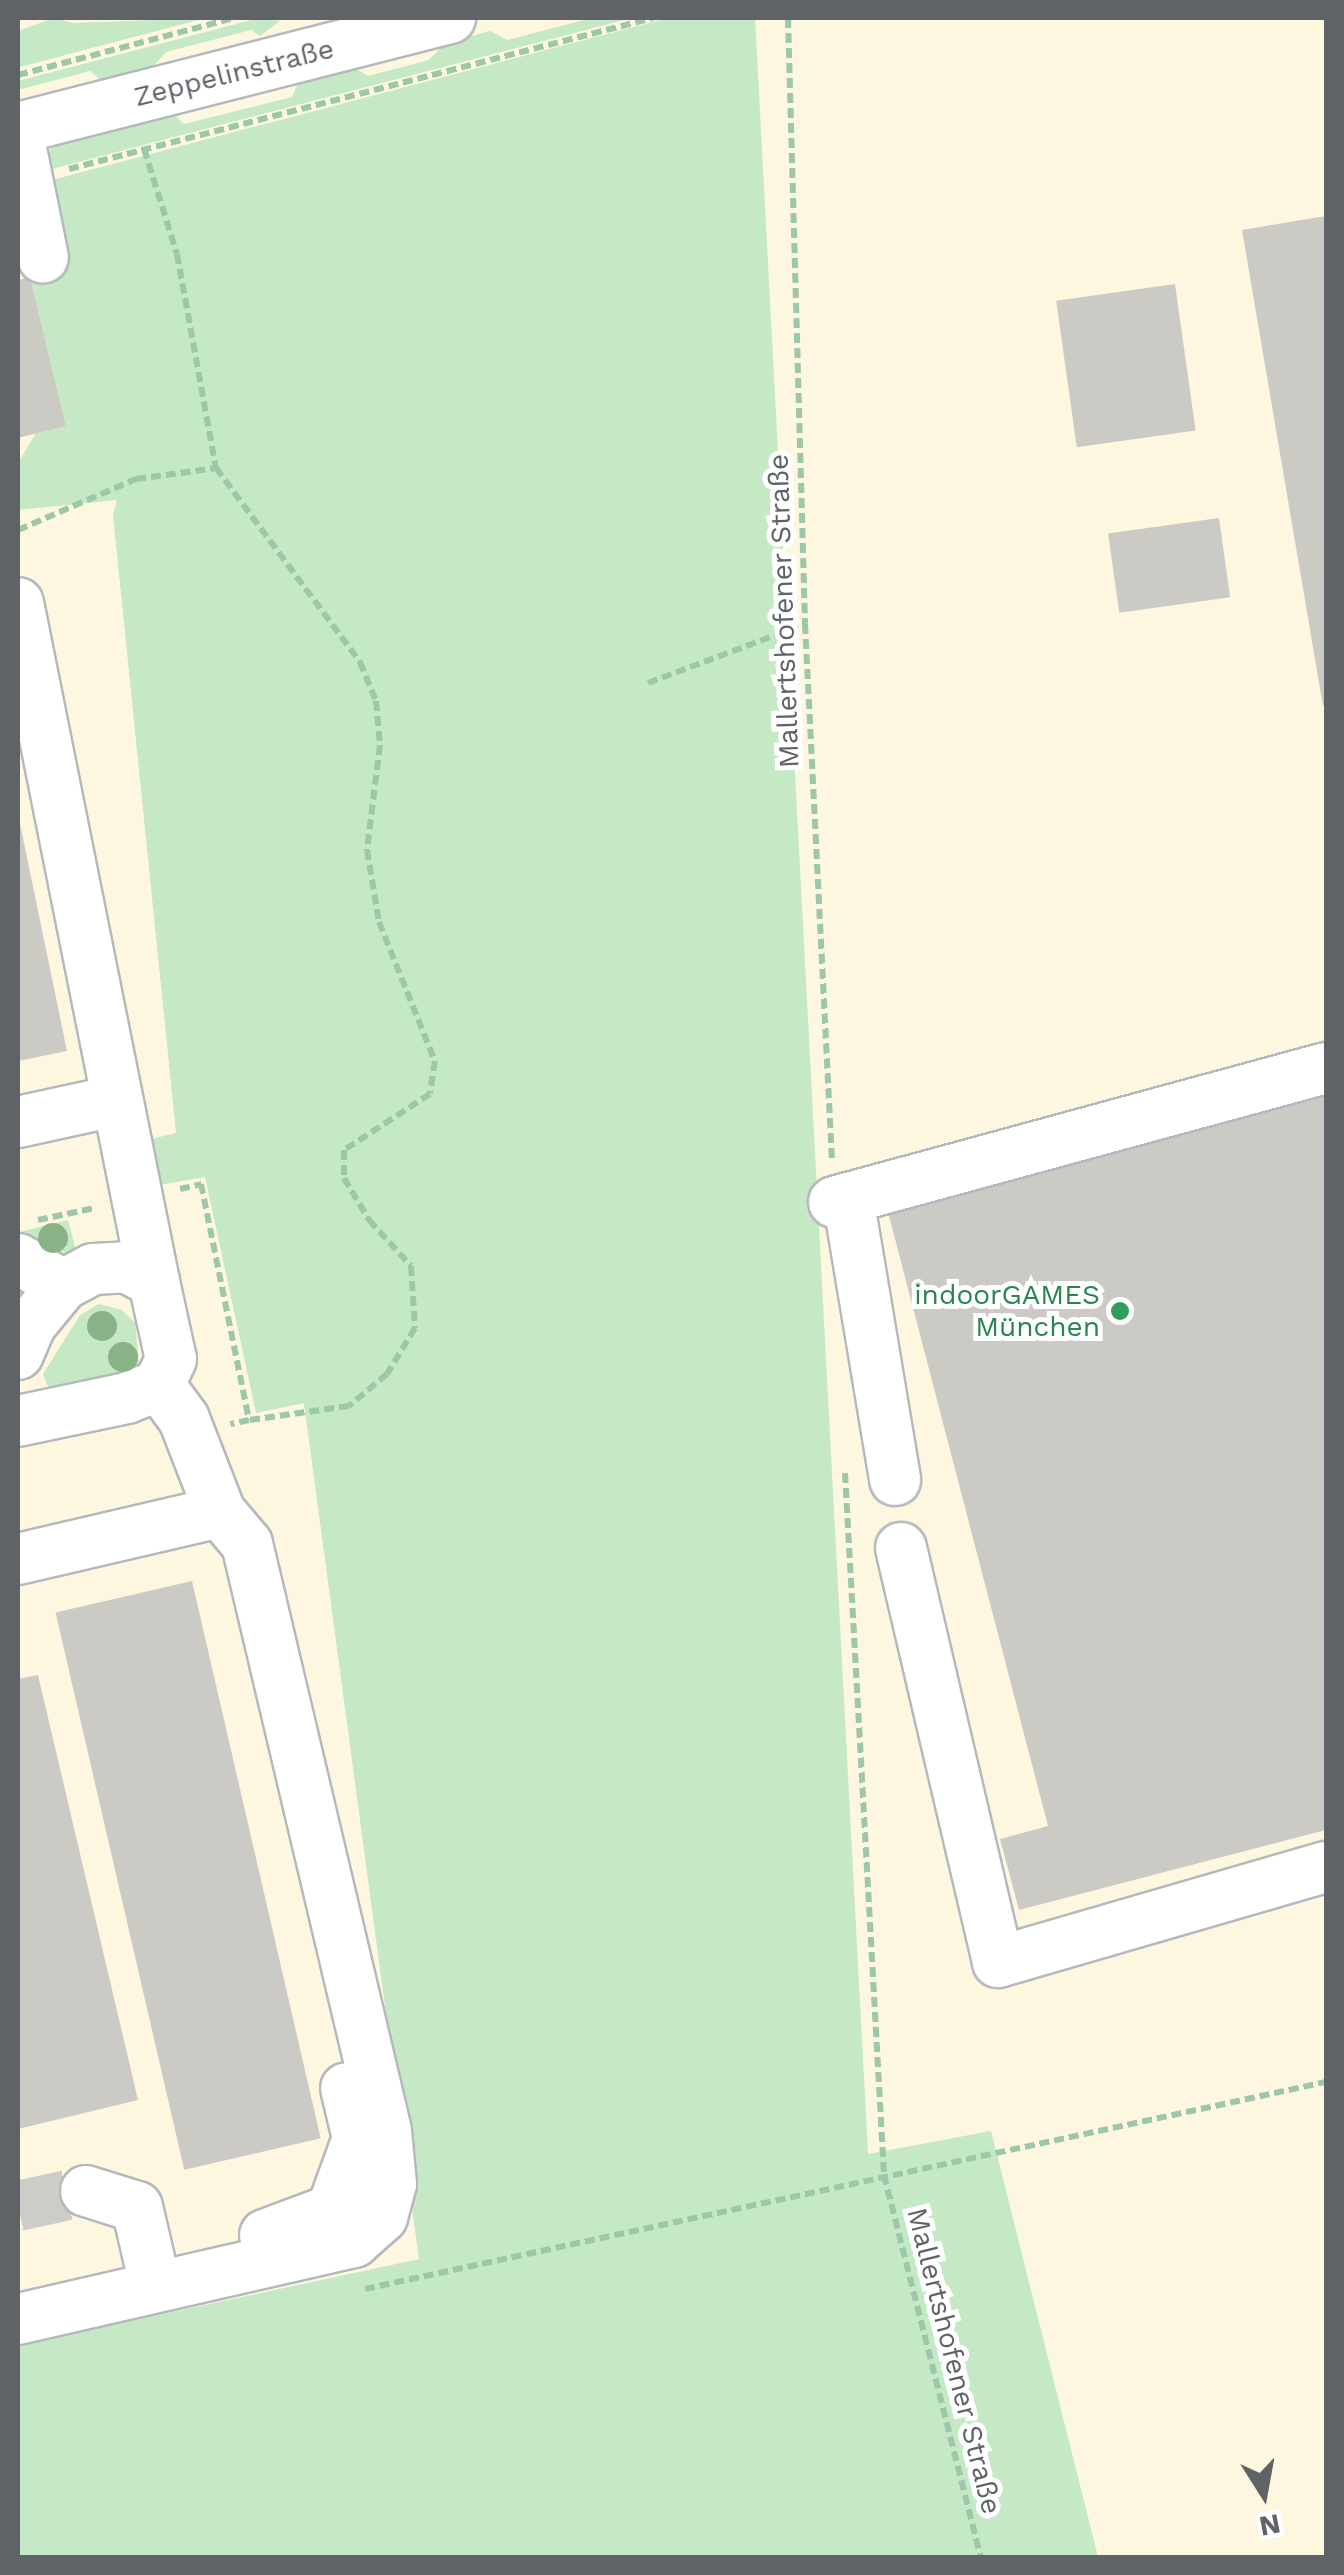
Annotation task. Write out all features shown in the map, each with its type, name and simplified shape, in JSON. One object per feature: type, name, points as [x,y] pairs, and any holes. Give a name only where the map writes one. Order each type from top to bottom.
[{"type":"street","name":"Zeppelinstraße","points":[[21,147],[309,35],[450,18]]},
{"type":"street","points":[[21,147],[43,258]]},
{"type":"street","points":[[18,603],[114,1101],[171,1360],[159,1385],[127,1398],[18,1421]]},
{"type":"street","points":[[895,1480],[841,1200],[1326,1068]]},
{"type":"street","points":[[18,1122],[114,1101]]},
{"type":"street","points":[[18,1260],[63,1285]]},
{"type":"street","points":[[18,1354],[31,1324],[63,1285],[94,1269],[126,1267],[154,1282]]},
{"type":"street","points":[[18,2295],[302,2226],[332,2210],[358,2138],[214,1513],[184,1419],[159,1385]]},
{"type":"street","points":[[18,1559],[214,1513]]},
{"type":"street","points":[[18,2319],[354,2242],[382,2217],[391,2184],[386,2131],[247,1544],[214,1513]]},
{"type":"street","points":[[901,1548],[998,1962],[1326,1868]]},
{"type":"street","points":[[86,2191],[136,2207],[150,2264]]},
{"type":"path","points":[[18,75],[233,18]]},
{"type":"path","points":[[21,147],[144,149],[654,18]]},
{"type":"path","name":"Mallertshofener Straße","points":[[788,18],[805,624],[841,1200]]},
{"type":"path","points":[[144,149],[177,254],[216,468],[360,662],[376,701],[380,746],[370,868],[379,922],[435,1061],[430,1094],[344,1150],[344,1178],[369,1220],[411,1266],[415,1328],[387,1374],[349,1406],[249,1420]]},
{"type":"path","points":[[18,530],[136,479],[216,468]]},
{"type":"path","points":[[648,683],[805,624]]},
{"type":"path","name":"Mallertshofener Straße","points":[[848,1542],[876,1950],[884,2176],[982,2558]]},
{"type":"path","points":[[346,2293],[1326,2082]]},
{"type":"shaded area","points":[[18,18],[668,18],[52,180],[306,1417],[419,2260],[18,2345]]},
{"type":"shaded area","points":[[755,18],[1326,18],[1326,2557],[1098,2557],[991,2131],[868,2155]]},
{"type":"green space","points":[[54,18],[73,23],[206,18],[20,67],[18,31]]},
{"type":"green space","points":[[259,18],[280,21],[260,36],[251,30],[166,52],[151,69],[103,82],[90,71],[18,90],[18,81]]},
{"type":"green space","points":[[592,18],[632,18],[44,171],[45,156],[56,143],[174,114],[184,124],[292,97],[300,79],[352,66],[368,76],[429,60],[444,44],[490,31],[507,40]]},
{"type":"green space","points":[[668,18],[755,18],[868,2154],[991,2131],[1098,2557],[18,2557],[18,2345],[419,2259],[304,1403],[256,1413],[205,1177],[153,1186],[143,1141],[176,1133],[113,515],[117,500],[18,510],[18,463],[36,433],[66,426],[30,277],[67,257],[52,180]]},
{"type":"green space","points":[[68,1220],[77,1254],[42,1248],[19,1232]]},
{"type":"green space","points":[[99,1304],[122,1310],[135,1323],[139,1362],[123,1379],[51,1394],[43,1374],[80,1315]]},
{"type":"building","points":[[1326,216],[1326,706],[1323,706],[1242,230]]},
{"type":"building","points":[[30,277],[66,426],[18,438],[18,280]]},
{"type":"building","points":[[1175,284],[1196,431],[1077,447],[1056,301]]},
{"type":"building","points":[[1219,518],[1230,597],[1119,613],[1108,534]]},
{"type":"building","points":[[18,814],[67,1051],[18,1061]]},
{"type":"building","points":[[1326,1093],[1326,1830],[1019,1910],[1000,1839],[1048,1826],[887,1208]]},
{"type":"building","points":[[192,1581],[321,2138],[184,2170],[56,1612]]},
{"type":"building","points":[[38,1675],[138,2100],[18,2129],[18,1679]]},
{"type":"tunnel","points":[[18,2206],[86,2191]]},
{"type":"place","name":"indoorGAMES München","points":[[1120,1311]]}]
